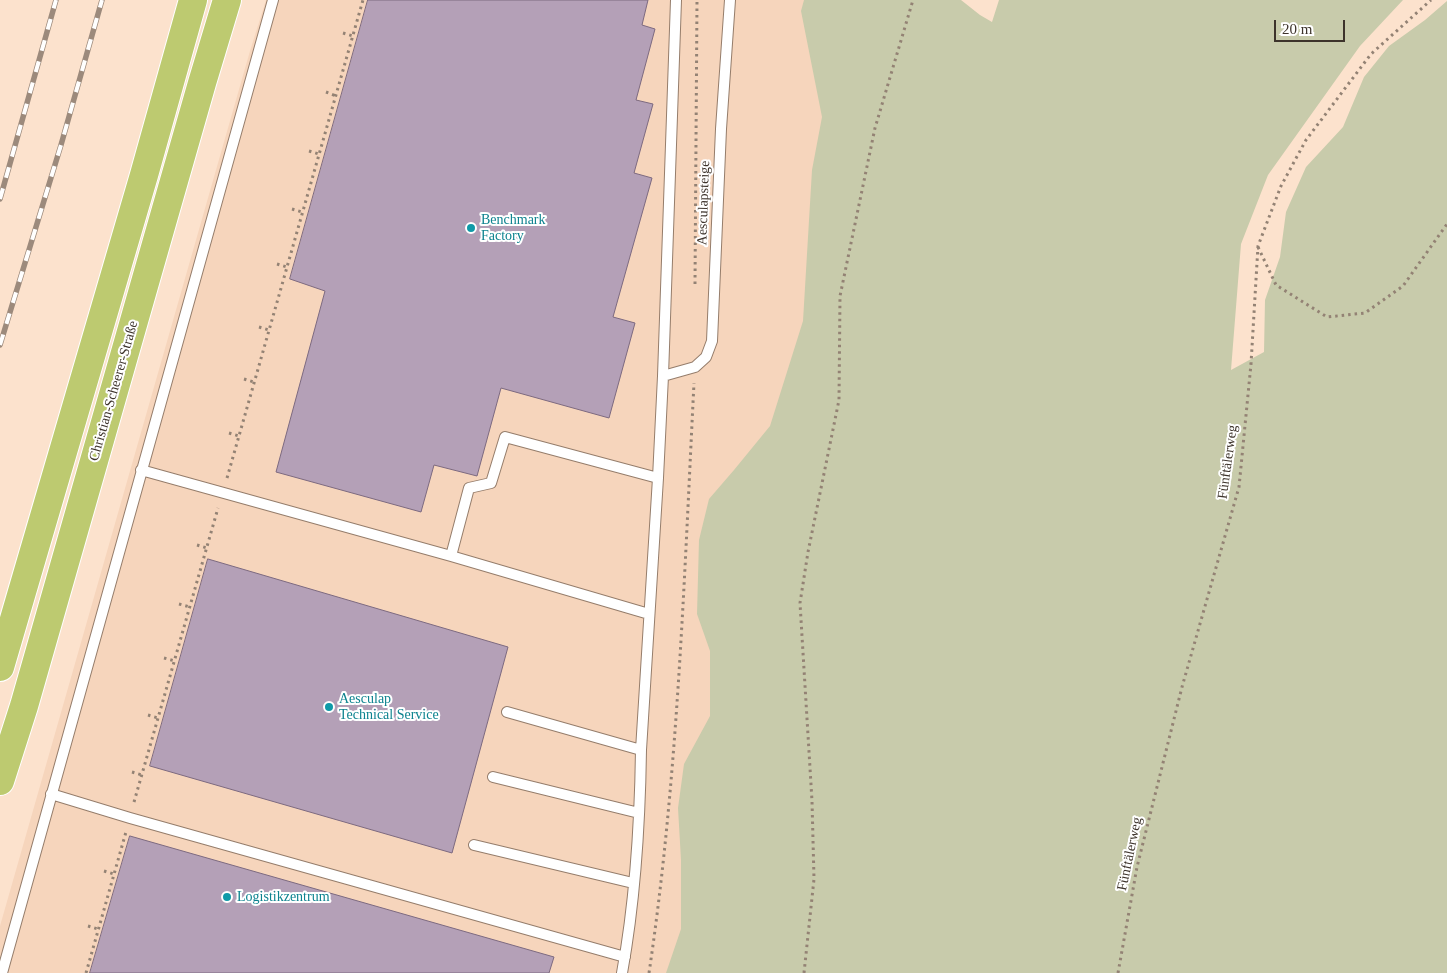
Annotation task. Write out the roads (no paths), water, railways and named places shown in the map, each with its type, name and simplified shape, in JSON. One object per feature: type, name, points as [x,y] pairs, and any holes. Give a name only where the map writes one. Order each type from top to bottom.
[{"type":"main road","points":[[0,667],[193,0]]},
{"type":"main road","name":"Christian-Scheerer-Straße","points":[[0,781],[27,696],[199,92],[227,0]]},
{"type":"lane","points":[[2,973],[273,0]]},
{"type":"lane","points":[[622,973],[639,813],[641,750],[658,478],[676,0]]},
{"type":"lane","name":"Aesculapsteige","points":[[663,376],[695,367],[706,357],[712,341],[721,129],[730,0]]},
{"type":"lane","points":[[451,556],[469,488],[491,483],[505,437],[658,478]]},
{"type":"lane","points":[[142,470],[451,556],[649,614]]},
{"type":"lane","points":[[507,712],[641,750]]},
{"type":"lane","points":[[493,778],[639,813]]},
{"type":"lane","points":[[51,794],[625,956]]},
{"type":"lane","points":[[474,845],[633,883]]},
{"type":"railway","points":[[0,199],[56,0]]},
{"type":"railway","points":[[0,345],[61,145],[102,0]]},
{"type":"place","name":"Benchmark Factory","points":[[471,228]]},
{"type":"place","name":"Aesculap Technical Service","points":[[329,707]]},
{"type":"place","name":"Logistikzentrum","points":[[227,897]]}]
